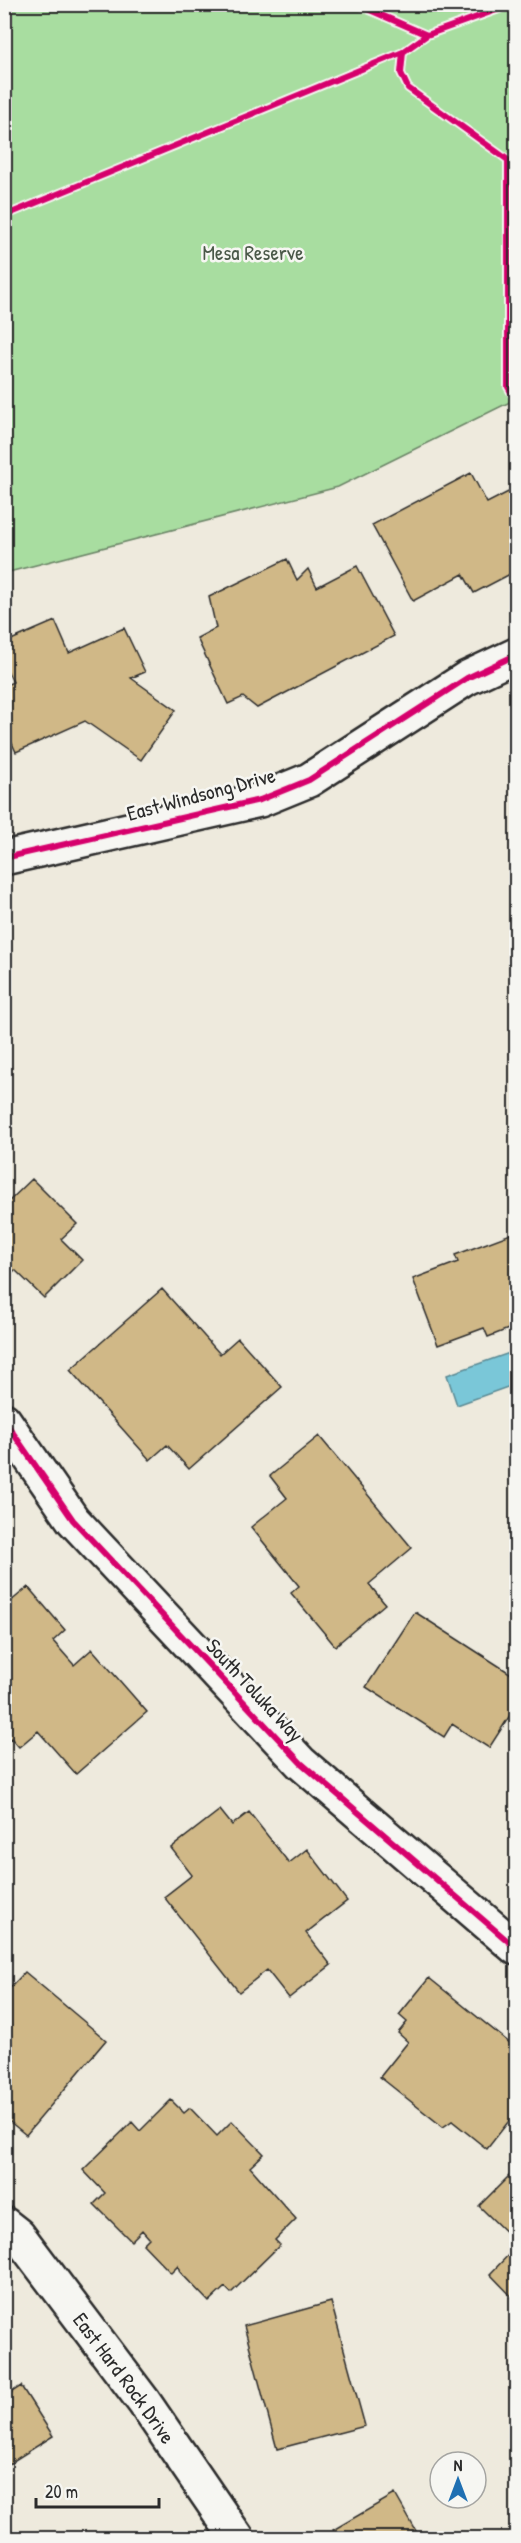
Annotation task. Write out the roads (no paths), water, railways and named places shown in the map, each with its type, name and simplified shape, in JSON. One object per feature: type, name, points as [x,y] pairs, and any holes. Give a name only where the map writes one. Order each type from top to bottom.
[{"type":"street","name":"East Windsong Drive","points":[[4,858],[260,800],[309,780],[467,678],[516,655]]},
{"type":"street","name":"South Toluka Way","points":[[4,1420],[73,1520],[301,1763],[516,1948]]},
{"type":"street","name":"East Hard Rock Drive","points":[[4,2224],[18,2235],[144,2402],[237,2538]]},
{"type":"water","points":[[515,1351],[516,1384],[457,1405],[447,1375]]},
{"type":"park label","name":"Mesa Reserve","points":[[253,252]]}]
